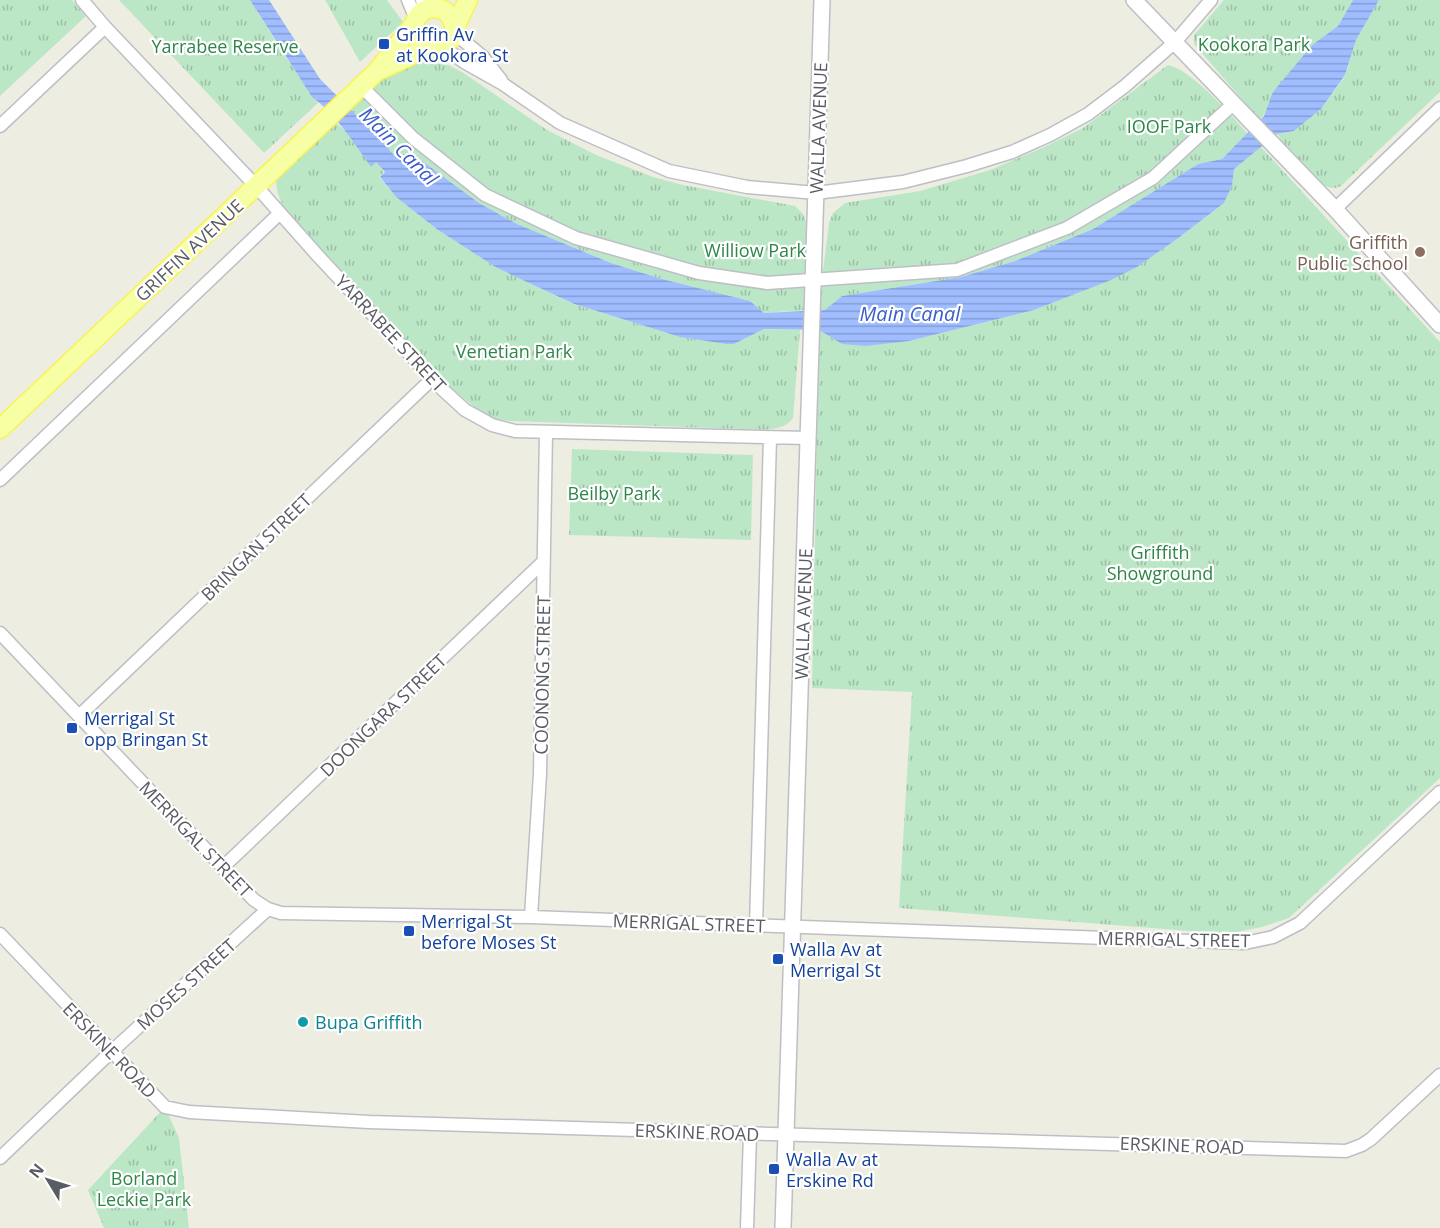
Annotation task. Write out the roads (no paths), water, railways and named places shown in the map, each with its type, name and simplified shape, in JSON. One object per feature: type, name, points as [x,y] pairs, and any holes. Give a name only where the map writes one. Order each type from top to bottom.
[{"type":"main road","points":[[454,31],[449,16],[444,11],[426,10],[413,30],[418,41],[431,48],[449,42],[454,31],[468,0]]},
{"type":"main road","name":"GRIFFIN AVENUE","points":[[0,429],[377,71],[426,10]]},
{"type":"main road","name":"GRIFFIN AVENUE","points":[[377,71],[431,48]]},
{"type":"street","name":"YARRABEE STREET","points":[[82,0],[442,389],[465,410],[492,425],[515,431],[808,438]]},
{"type":"street","points":[[408,0],[426,10]]},
{"type":"street","name":"WALLA AVENUE","points":[[783,1228],[822,0]]},
{"type":"street","points":[[1134,0],[1335,209],[1440,326]]},
{"type":"street","points":[[431,48],[453,54],[503,84],[560,123],[669,171],[747,187],[816,193],[903,182],[1012,152],[1050,135],[1088,114],[1125,86],[1175,42],[1211,0]]},
{"type":"street","points":[[0,126],[105,27]]},
{"type":"street","points":[[454,31],[482,56],[503,84]]},
{"type":"street","points":[[355,92],[485,195],[576,238],[699,273],[767,283],[957,270],[1067,228],[1153,178],[1233,104]]},
{"type":"street","points":[[1335,209],[1440,108]]},
{"type":"street","name":"GRIFFIN AVENUE","points":[[0,480],[280,213]]},
{"type":"street","name":"BRINGAN STREET","points":[[79,716],[433,378]]},
{"type":"street","name":"COONONG STREET","points":[[531,917],[540,774],[546,433]]},
{"type":"street","name":"WALLA AVENUE","points":[[756,926],[770,438]]},
{"type":"street","name":"DOONGARA STREET","points":[[222,868],[543,562]]},
{"type":"street","name":"MERRIGAL STREET","points":[[0,633],[222,868],[255,900],[268,909],[281,913],[531,917],[1245,943],[1273,937],[1300,923],[1440,792]]},
{"type":"street","name":"MOSES STREET","points":[[0,1158],[111,1052],[268,909]]},
{"type":"street","name":"ERSKINE ROAD","points":[[0,934],[165,1107],[189,1112],[369,1122],[1346,1151],[1371,1139],[1440,1075]]},
{"type":"street","points":[[747,1228],[750,1134]]},
{"type":"water","name":"Main Canal","points":[[250,0],[269,0],[320,79],[369,128],[388,143],[389,150],[398,159],[404,154],[414,155],[479,203],[517,224],[611,263],[662,279],[750,301],[764,313],[825,310],[842,296],[961,277],[1015,261],[1093,229],[1198,164],[1222,159],[1264,116],[1273,92],[1312,45],[1338,26],[1353,0],[1379,0],[1356,40],[1345,75],[1321,109],[1294,131],[1277,134],[1234,169],[1232,186],[1224,203],[1137,267],[1111,280],[1034,310],[909,341],[866,346],[842,344],[819,330],[764,329],[734,344],[680,337],[574,304],[497,268],[438,230],[396,197],[380,177],[385,172],[376,162],[371,167],[337,120],[312,97]]},
{"type":"place","name":"Griffin Av at Kookora St","points":[[384,44]]},
{"type":"place","name":"Griffith Public School","points":[[1420,252]]},
{"type":"place","name":"Merrigal St opp Bringan St","points":[[72,728]]},
{"type":"place","name":"Merrigal St before Moses St","points":[[409,931]]},
{"type":"place","name":"Walla Av at Merrigal St","points":[[778,959]]},
{"type":"place","name":"Bupa Griffith","points":[[303,1022]]},
{"type":"place","name":"Walla Av at Erskine Rd","points":[[774,1169]]},
{"type":"park label","name":"Kookora Park","points":[[1254,44]]},
{"type":"park label","name":"Yarrabee Reserve","points":[[225,46]]},
{"type":"park label","name":"IOOF Park","points":[[1169,126]]},
{"type":"park label","name":"Williow Park","points":[[755,250]]},
{"type":"park label","name":"Venetian Park","points":[[514,351]]},
{"type":"park label","name":"Beilby Park","points":[[614,493]]},
{"type":"park label","name":"Griffith Showground","points":[[1160,562]]},
{"type":"park label","name":"Borland Leckie Park","points":[[144,1188]]}]
